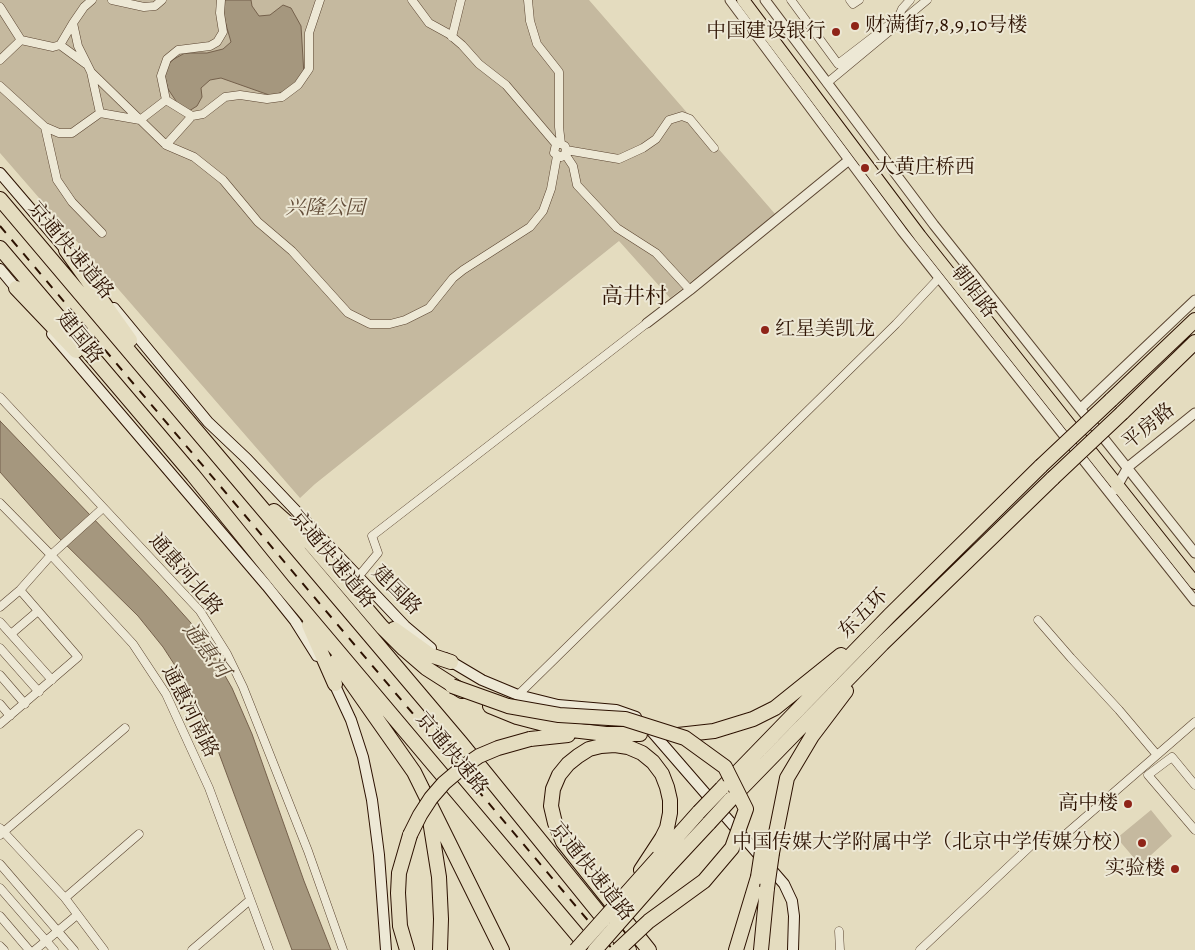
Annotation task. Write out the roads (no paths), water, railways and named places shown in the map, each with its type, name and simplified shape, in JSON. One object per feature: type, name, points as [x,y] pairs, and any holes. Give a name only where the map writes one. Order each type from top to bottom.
[{"type":"highway","name":"朝阳路","points":[[743,0],[920,236],[1117,487],[1195,583]]},
{"type":"highway","name":"朝阳路","points":[[751,0],[1117,487],[1195,573]]},
{"type":"highway","name":"京通快速道路","points":[[0,199],[461,743],[629,950]]},
{"type":"highway","points":[[0,248],[193,475],[282,585],[402,754],[425,790],[502,950]]},
{"type":"highway","points":[[66,250],[189,422]]},
{"type":"highway","points":[[16,288],[193,475]]},
{"type":"highway","name":"东五环","points":[[595,950],[660,858],[709,823],[727,794],[890,615],[1041,466],[1195,320]]},
{"type":"highway","name":"东五环","points":[[576,950],[699,812],[727,794],[1195,342]]},
{"type":"highway","points":[[237,478],[310,543],[364,606],[404,649],[426,668],[471,697],[517,717],[563,729],[606,734]]},
{"type":"highway","name":"京通快速路","points":[[282,585],[590,950]]},
{"type":"highway","points":[[364,606],[430,654],[451,662]]},
{"type":"highway","points":[[407,950],[400,926],[398,893],[400,873],[410,835],[431,798],[463,767],[479,756],[498,748],[530,739],[552,736],[606,734],[678,735],[714,731],[753,719],[775,708],[890,615]]},
{"type":"highway","points":[[309,625],[335,684]]},
{"type":"highway","points":[[736,950],[767,852],[787,778],[812,736],[882,644]]},
{"type":"highway","points":[[452,686],[508,706],[558,715],[625,719],[685,738],[725,767],[746,809],[732,848],[704,881],[649,921],[618,950]]},
{"type":"highway","points":[[648,950],[563,842],[554,823],[551,806],[552,789],[559,775],[568,764],[589,749],[615,745],[628,747],[642,753],[652,762],[662,774],[670,800],[670,814],[660,858]]},
{"type":"highway","points":[[425,790],[439,877],[442,918],[440,950]]},
{"type":"highway","points":[[761,950],[767,888],[767,852]]},
{"type":"main road","name":"建国路","points":[[0,173],[208,422],[247,459],[405,626],[451,662],[482,680],[518,695],[558,705],[616,710],[639,718],[784,884],[792,900],[794,916],[793,950]]},
{"type":"main road","name":"建国路","points":[[0,269],[61,346],[290,614],[335,684],[351,720],[363,757],[372,800],[379,855],[386,950]]},
{"type":"street","points":[[0,7],[21,40],[54,47],[60,44],[84,7],[92,0]]},
{"type":"street","points":[[112,0],[144,7],[155,6],[162,0]]},
{"type":"street","points":[[192,116],[166,100],[161,76],[168,59],[178,50],[210,46],[217,42],[223,32],[220,13],[222,0]]},
{"type":"street","points":[[166,146],[192,116],[203,114],[225,97],[240,95],[266,99],[282,97],[298,85],[309,68],[309,33],[320,0]]},
{"type":"street","points":[[412,0],[429,24],[452,37],[480,64],[506,85],[561,150],[572,166],[577,185],[617,228],[656,253],[690,290]]},
{"type":"street","points":[[452,37],[461,0]]},
{"type":"street","points":[[60,44],[90,69],[166,146],[194,157],[223,180],[258,222],[292,251],[348,313],[370,324],[390,324],[405,320],[429,308],[453,278],[530,227],[543,211],[561,150],[559,72],[537,44],[530,21],[528,0]]},
{"type":"street","name":"朝阳路","points":[[730,0],[938,278],[1117,487],[1195,601]]},
{"type":"street","name":"朝阳路","points":[[764,0],[934,225],[1195,553]]},
{"type":"street","points":[[791,0],[838,64],[898,18],[902,9],[910,0]]},
{"type":"street","points":[[850,0],[853,4],[859,0]]},
{"type":"street","points":[[827,84],[927,0]]},
{"type":"street","points":[[73,23],[78,46],[90,69],[100,113]]},
{"type":"street","points":[[0,60],[21,40]]},
{"type":"street","points":[[0,86],[45,127],[59,133],[72,133],[100,113],[140,120],[166,100]]},
{"type":"street","points":[[561,150],[619,159],[656,140],[669,120],[682,116],[690,119],[714,148]]},
{"type":"street","points":[[45,127],[56,180],[72,202],[102,233]]},
{"type":"street","points":[[358,577],[378,553],[372,536],[690,290],[849,160]]},
{"type":"street","points":[[518,695],[896,324],[938,278]]},
{"type":"street","points":[[1081,408],[1195,300]]},
{"type":"street","name":"通惠河北路","points":[[0,397],[102,510],[200,612],[227,654],[250,705],[308,851],[343,950]]},
{"type":"street","name":"平房路","points":[[1117,487],[1128,468],[1195,413]]},
{"type":"street","name":"通惠河南路","points":[[0,503],[52,556],[132,644],[166,694],[209,788],[269,950]]},
{"type":"street","points":[[0,607],[102,510]]},
{"type":"street","points":[[0,724],[78,657],[20,590]]},
{"type":"street","points":[[11,634],[38,611]]},
{"type":"street","points":[[1038,620],[1119,710],[1157,756]]},
{"type":"street","points":[[0,622],[52,680]]},
{"type":"street","points":[[0,648],[38,692]]},
{"type":"street","points":[[0,675],[25,704]]},
{"type":"street","points":[[0,704],[10,716]]},
{"type":"street","points":[[920,950],[1039,838],[1047,834],[1060,836],[1066,834],[1195,722]]},
{"type":"street","points":[[104,950],[65,898],[1,832],[125,728]]},
{"type":"street","points":[[1195,785],[1172,756],[1148,775],[1195,830]]},
{"type":"street","points":[[65,898],[139,834]]},
{"type":"street","points":[[0,864],[74,950]]},
{"type":"street","points":[[0,888],[54,950]]},
{"type":"street","points":[[192,950],[250,900]]},
{"type":"street","points":[[35,950],[77,915]]},
{"type":"street","points":[[0,916],[29,950]]},
{"type":"street","points":[[839,932],[840,950]]},
{"type":"street","points":[[0,946],[4,950]]},
{"type":"water","points":[[224,0],[251,0],[252,6],[259,16],[270,15],[283,5],[291,8],[301,26],[304,75],[290,89],[272,96],[221,78],[210,80],[201,88],[202,97],[197,106],[189,111],[178,104],[168,89],[164,74],[166,66],[185,53],[207,53],[223,49],[231,42],[223,14]]},
{"type":"water","name":"通惠河","points":[[0,421],[158,586],[191,623],[212,653],[232,688],[252,734],[304,881],[331,950],[292,950],[207,721],[189,687],[163,647],[138,616],[57,536],[0,472]]},
{"type":"railway","points":[[0,226],[613,950]]},
{"type":"place","name":"财满街7,8,9,10号楼","points":[[855,26]]},
{"type":"place","name":"中国建设银行","points":[[836,32]]},
{"type":"place","name":"大黄庄桥西","points":[[865,168]]},
{"type":"place","name":"红星美凯龙","points":[[765,330]]},
{"type":"place","name":"高中楼","points":[[1128,804]]},
{"type":"place","name":"中国传媒大学附属中学（北京中学传媒分校）","points":[[1142,843]]},
{"type":"place","name":"实验楼","points":[[1175,869]]},
{"type":"district","name":"高井村","points":[[634,298]]},
{"type":"park label","name":"兴隆公园","points":[[325,209]]}]
